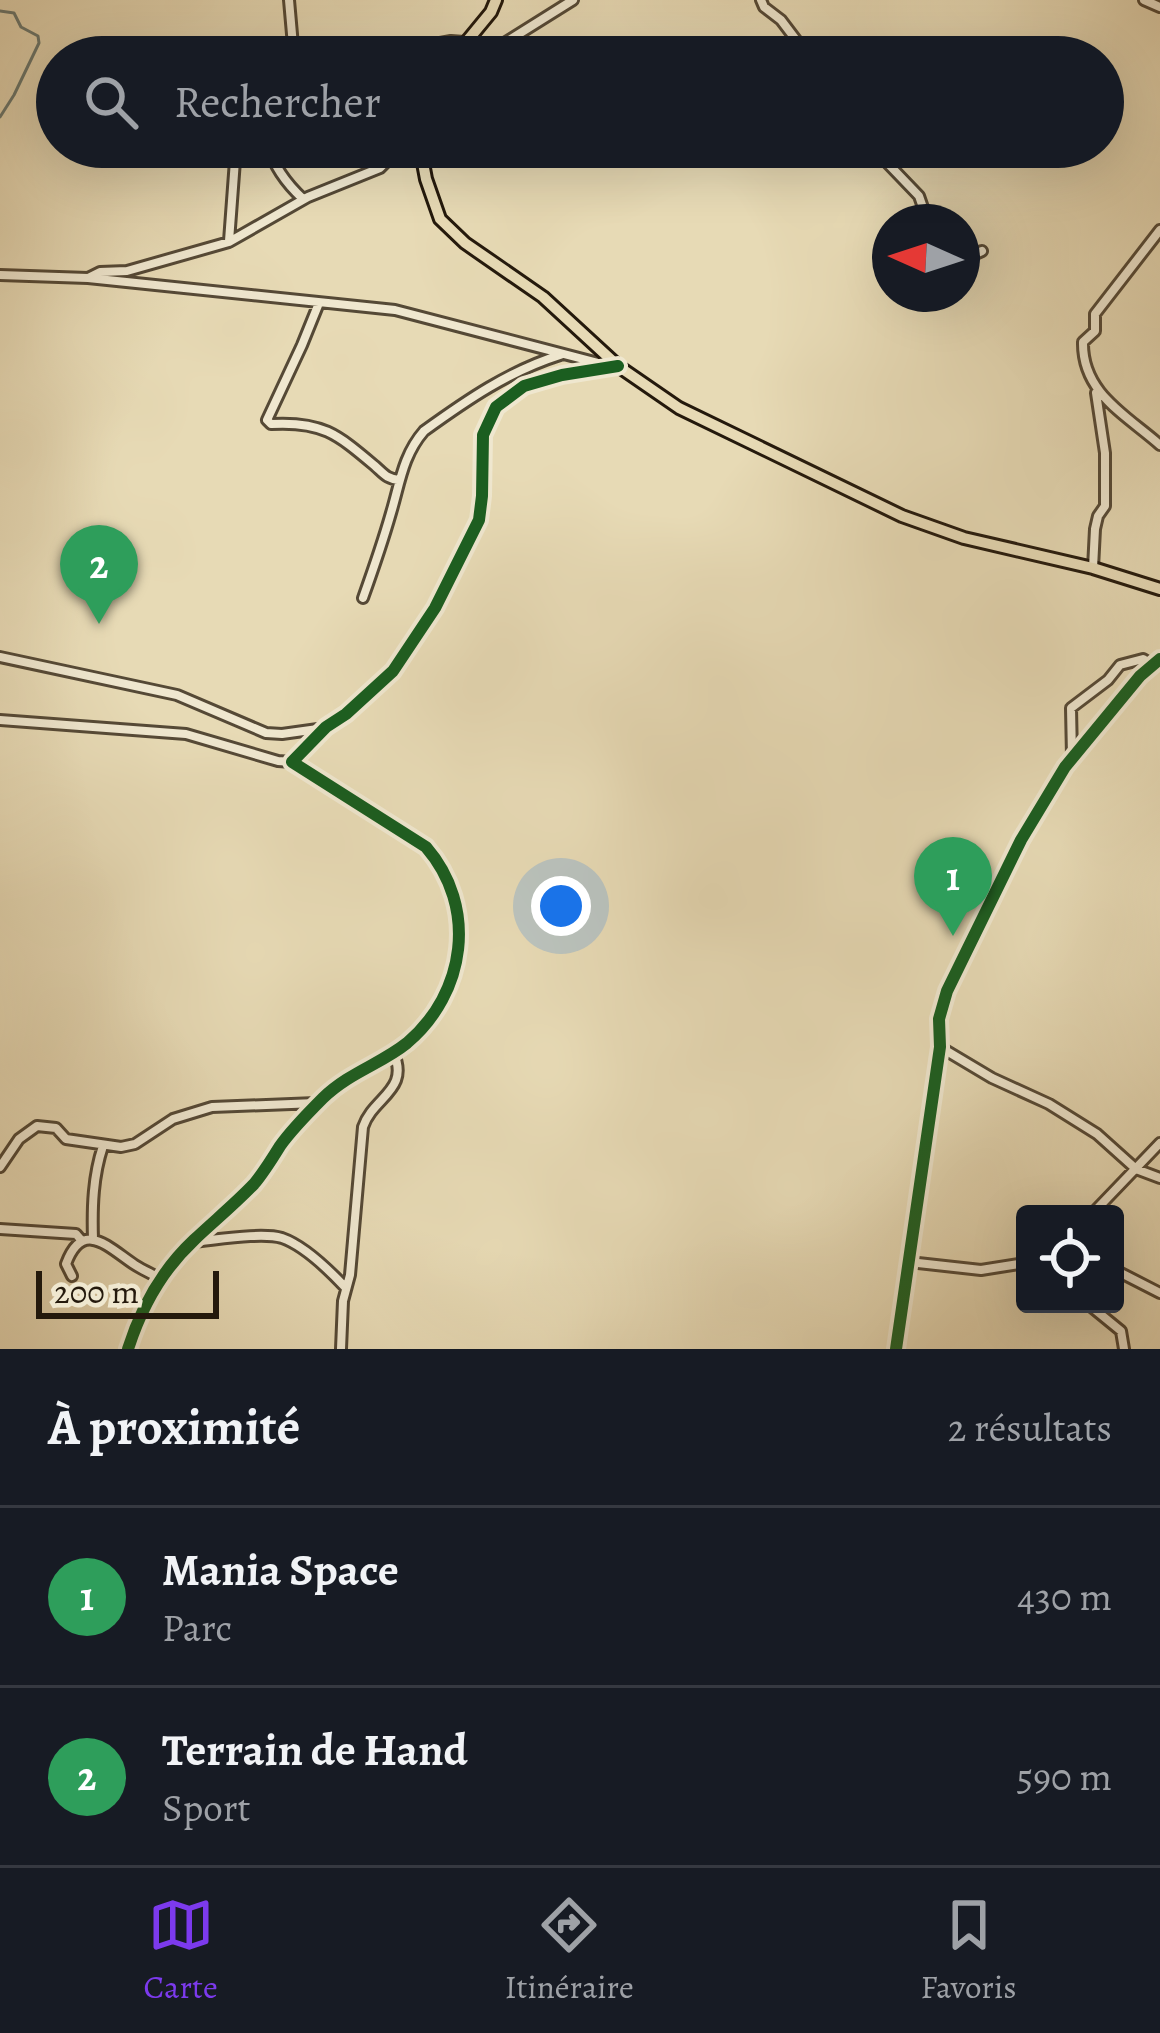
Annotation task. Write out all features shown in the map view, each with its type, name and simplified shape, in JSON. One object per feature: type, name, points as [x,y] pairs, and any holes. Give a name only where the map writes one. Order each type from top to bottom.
[{"type":"main road","points":[[470,36],[496,4]]},
{"type":"main road","points":[[424,168],[440,219],[464,244],[543,297],[613,366],[679,408],[889,510],[964,538],[1160,589]]},
{"type":"street","points":[[289,0],[292,36]]},
{"type":"street","points":[[515,36],[572,0]]},
{"type":"street","points":[[761,0],[793,36]]},
{"type":"street","points":[[1144,0],[1160,7]]},
{"type":"street","points":[[229,242],[234,168]]},
{"type":"street","points":[[278,168],[303,199]]},
{"type":"street","points":[[88,278],[229,242],[303,199],[380,168]]},
{"type":"street","points":[[893,168],[922,204]]},
{"type":"street","points":[[1093,568],[1095,529],[1105,506],[1104,444],[1096,391],[1084,367],[1083,343],[1095,331],[1095,314],[1160,230]]},
{"type":"street","points":[[0,275],[58,274],[395,310],[613,366]]},
{"type":"street","points":[[319,303],[267,420],[320,427],[347,442],[388,479],[399,480]]},
{"type":"street","points":[[363,598],[404,462],[424,431],[485,388],[561,355]]},
{"type":"street","points":[[292,762],[393,671],[447,586],[479,520],[483,435],[496,407],[524,386],[613,366]]},
{"type":"street","points":[[1096,391],[1160,445]]},
{"type":"street","points":[[0,657],[177,694],[266,734],[326,727]]},
{"type":"street","points":[[1072,758],[1071,707],[1126,662],[1144,658],[1156,662]]},
{"type":"street","points":[[896,1349],[940,1047],[939,1019],[947,991],[1021,841],[1072,758],[1156,662]]},
{"type":"street","points":[[0,720],[186,734],[292,762],[426,848],[440,864],[458,913],[456,970],[429,1021],[393,1052],[338,1084],[295,1128],[256,1181],[161,1279],[142,1308],[128,1349]]},
{"type":"street","points":[[940,1047],[1081,1124],[1136,1168],[1160,1178]]},
{"type":"street","points":[[340,1349],[364,1120],[399,1075],[393,1052]]},
{"type":"street","points":[[0,1167],[20,1139],[37,1126],[56,1128],[66,1139],[135,1144],[172,1119],[212,1107],[318,1103]]},
{"type":"street","points":[[1101,1205],[1160,1143]]},
{"type":"street","points":[[87,1240],[104,1145]]},
{"type":"street","points":[[0,1229],[76,1234],[108,1245],[161,1279]]},
{"type":"street","points":[[192,1242],[258,1236],[283,1239],[307,1253],[345,1287]]},
{"type":"street","points":[[72,1276],[66,1264],[71,1249],[87,1240]]},
{"type":"street","points":[[909,1262],[982,1270],[1016,1264]]},
{"type":"street","points":[[1124,1275],[1160,1293]]},
{"type":"street","points":[[1099,1313],[1120,1331],[1124,1349]]},
{"type":"waterway","points":[[0,11],[14,13],[21,27],[38,36]]},
{"type":"waterway","points":[[0,117],[36,49]]},
{"type":"cycle path","points":[[128,1349],[154,1290],[172,1264],[254,1184],[290,1133],[323,1098],[407,1043],[442,1000],[458,949],[458,922],[443,871],[426,847],[292,762],[393,671],[435,608],[479,520],[483,435],[496,407],[524,386],[618,366]]},
{"type":"cycle path","points":[[896,1349],[940,1047],[939,1019],[947,991],[1021,840],[1065,767],[1140,676],[1160,659]]},
{"type":"place","name":"Terrain de Hand","points":[[99,624]]},
{"type":"place","name":"Mania Space","points":[[953,936]]}]
